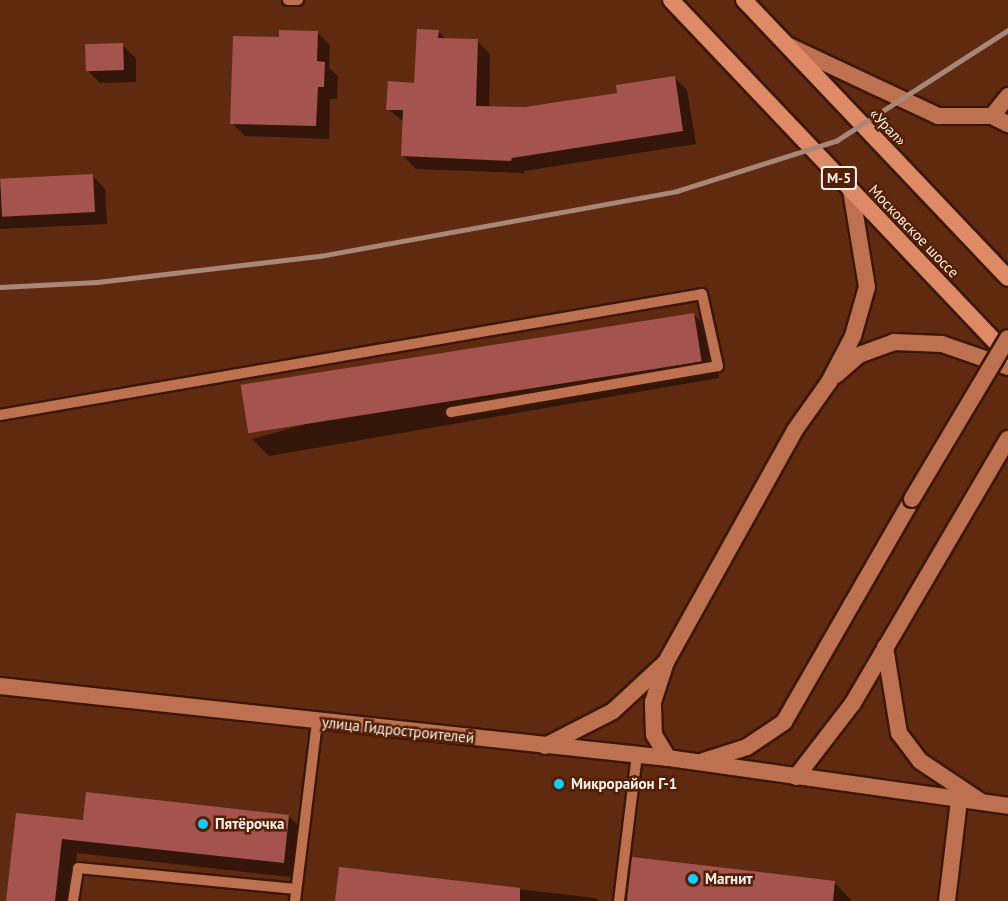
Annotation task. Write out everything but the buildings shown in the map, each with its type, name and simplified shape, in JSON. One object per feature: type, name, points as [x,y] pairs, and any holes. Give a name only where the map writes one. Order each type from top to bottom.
[{"type":"highway","name":"Московское шоссе","points":[[671,0],[1008,355]]},
{"type":"highway","name":"«Урал»","points":[[744,0],[783,44],[1008,278]]},
{"type":"street","points":[[783,44],[938,116],[992,116],[1008,124]]},
{"type":"street","points":[[992,116],[1008,96]]},
{"type":"street","points":[[668,758],[654,735],[653,702],[666,662],[795,430],[829,382],[853,336],[867,287],[851,190]]},
{"type":"street","points":[[694,763],[747,747],[784,722],[1008,338]]},
{"type":"street","points":[[829,382],[858,355],[894,342],[942,344],[1008,367]]},
{"type":"street","points":[[796,777],[853,703],[1008,439]]},
{"type":"street","points":[[885,647],[899,733],[920,761],[980,801],[1008,806]]},
{"type":"street","points":[[545,746],[613,711],[666,662]]},
{"type":"street","name":"улица Гидростроителей","points":[[0,686],[545,746],[637,754],[959,801],[980,801]]},
{"type":"street","points":[[946,901],[959,801]]},
{"type":"lane","points":[[288,0],[298,0]]},
{"type":"lane","points":[[0,415],[702,294],[718,366],[451,412]]},
{"type":"lane","points":[[295,901],[317,721]]},
{"type":"lane","points":[[619,901],[637,754]]},
{"type":"lane","points":[[73,901],[78,868],[296,889]]},
{"type":"railway","points":[[0,287],[97,282],[320,256],[677,191],[836,141],[1008,30]]},
{"type":"place","name":"Микрорайон Г-1","points":[[559,784]]},
{"type":"place","name":"Пятёрочка","points":[[203,824]]},
{"type":"place","name":"Магнит","points":[[693,879]]}]
